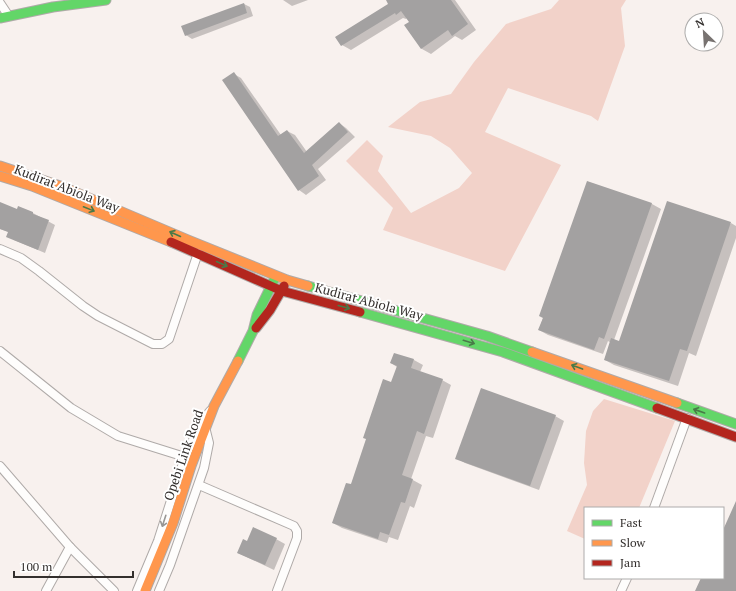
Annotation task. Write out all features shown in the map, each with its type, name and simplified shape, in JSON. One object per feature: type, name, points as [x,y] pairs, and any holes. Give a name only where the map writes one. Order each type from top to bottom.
[{"type":"main road","points":[[4,16],[52,6],[106,0]]},
{"type":"main road","name":"Kudirat Abiola Way","points":[[0,166],[63,186],[188,240],[288,280],[487,336],[736,424]]},
{"type":"main road","name":"Kudirat Abiola Way","points":[[0,176],[38,189],[169,243],[198,253],[282,291],[503,352],[736,437]]},
{"type":"main road","name":"Opebi Link Road","points":[[253,331],[257,315],[276,275]]},
{"type":"main road","name":"Opebi Link Road","points":[[145,591],[173,523],[191,466],[214,406],[253,331],[270,310],[288,280]]},
{"type":"street","points":[[0,3],[4,16]]},
{"type":"street","points":[[0,249],[21,258],[98,316],[153,344],[162,344],[169,339],[198,253]]},
{"type":"street","points":[[0,351],[71,408],[118,436],[186,457]]},
{"type":"street","points":[[137,591],[158,541],[186,457],[202,421],[214,406]]},
{"type":"street","points":[[654,507],[687,418]]},
{"type":"street","points":[[159,591],[199,486],[209,443],[205,427]]},
{"type":"street","points":[[0,466],[70,547],[114,591]]},
{"type":"street","points":[[199,486],[294,526],[297,531],[297,538],[277,591]]},
{"type":"street","points":[[46,591],[70,547]]},
{"type":"street","points":[[622,591],[626,579]]},
{"type":"shaded area","points":[[559,0],[626,0],[621,8],[625,46],[598,121],[591,116],[508,88],[485,132],[561,165],[505,271],[383,230],[393,208],[346,161],[367,140],[383,156],[378,171],[411,213],[459,188],[472,173],[450,148],[431,136],[388,127],[420,102],[451,94],[474,62],[506,24],[551,9]]},
{"type":"shaded area","points":[[604,399],[675,421],[639,507],[584,507],[584,539],[567,531],[587,485],[584,463],[586,431],[593,411]]},
{"type":"building","points":[[386,0],[451,0],[468,24],[452,36],[448,30],[421,49],[404,25],[409,22],[401,11],[396,15],[395,13],[341,46],[335,37],[388,4]]},
{"type":"building","points":[[244,3],[247,13],[185,36],[181,26]]},
{"type":"building","points":[[234,72],[278,136],[287,130],[304,153],[339,122],[348,132],[312,165],[319,176],[298,191],[222,80]]},
{"type":"building","points":[[587,181],[652,203],[604,339],[599,337],[594,350],[538,330],[543,318],[539,316]]},
{"type":"building","points":[[667,201],[731,222],[687,351],[680,349],[669,381],[604,360],[611,338],[619,341]]},
{"type":"building","points":[[0,202],[17,209],[18,206],[49,220],[38,250],[6,237],[8,232],[0,229]]},
{"type":"building","points":[[394,353],[414,359],[411,368],[443,379],[424,434],[417,431],[402,475],[413,479],[405,503],[401,502],[389,535],[380,532],[378,539],[332,523],[346,483],[351,484],[366,439],[363,438],[383,379],[391,382],[397,366],[390,363]]},
{"type":"building","points":[[481,388],[556,415],[530,486],[455,459]]},
{"type":"building","points":[[736,501],[736,591],[695,591],[701,579],[724,579],[724,528]]},
{"type":"building","points":[[253,527],[277,538],[265,565],[237,553],[243,539],[247,541]]},
{"type":"traffic: fast","points":[[0,18],[53,7],[106,0]]},
{"type":"traffic: fast","points":[[238,361],[253,331],[257,315],[274,280]]},
{"type":"traffic: fast","points":[[308,286],[487,336],[532,352]]},
{"type":"traffic: fast","points":[[360,312],[503,352],[657,408]]},
{"type":"traffic: fast","points":[[677,403],[736,424]]},
{"type":"traffic: slow","points":[[0,166],[63,187],[188,240],[287,280],[308,286]]},
{"type":"traffic: slow","points":[[0,176],[32,186],[171,242]]},
{"type":"traffic: slow","points":[[532,352],[677,403]]},
{"type":"traffic: slow","points":[[145,591],[173,523],[191,466],[214,406],[238,361]]},
{"type":"traffic: jam","points":[[171,242],[282,291],[360,312]]},
{"type":"traffic: jam","points":[[256,328],[270,310],[284,286]]},
{"type":"traffic: jam","points":[[657,408],[736,437]]}]
